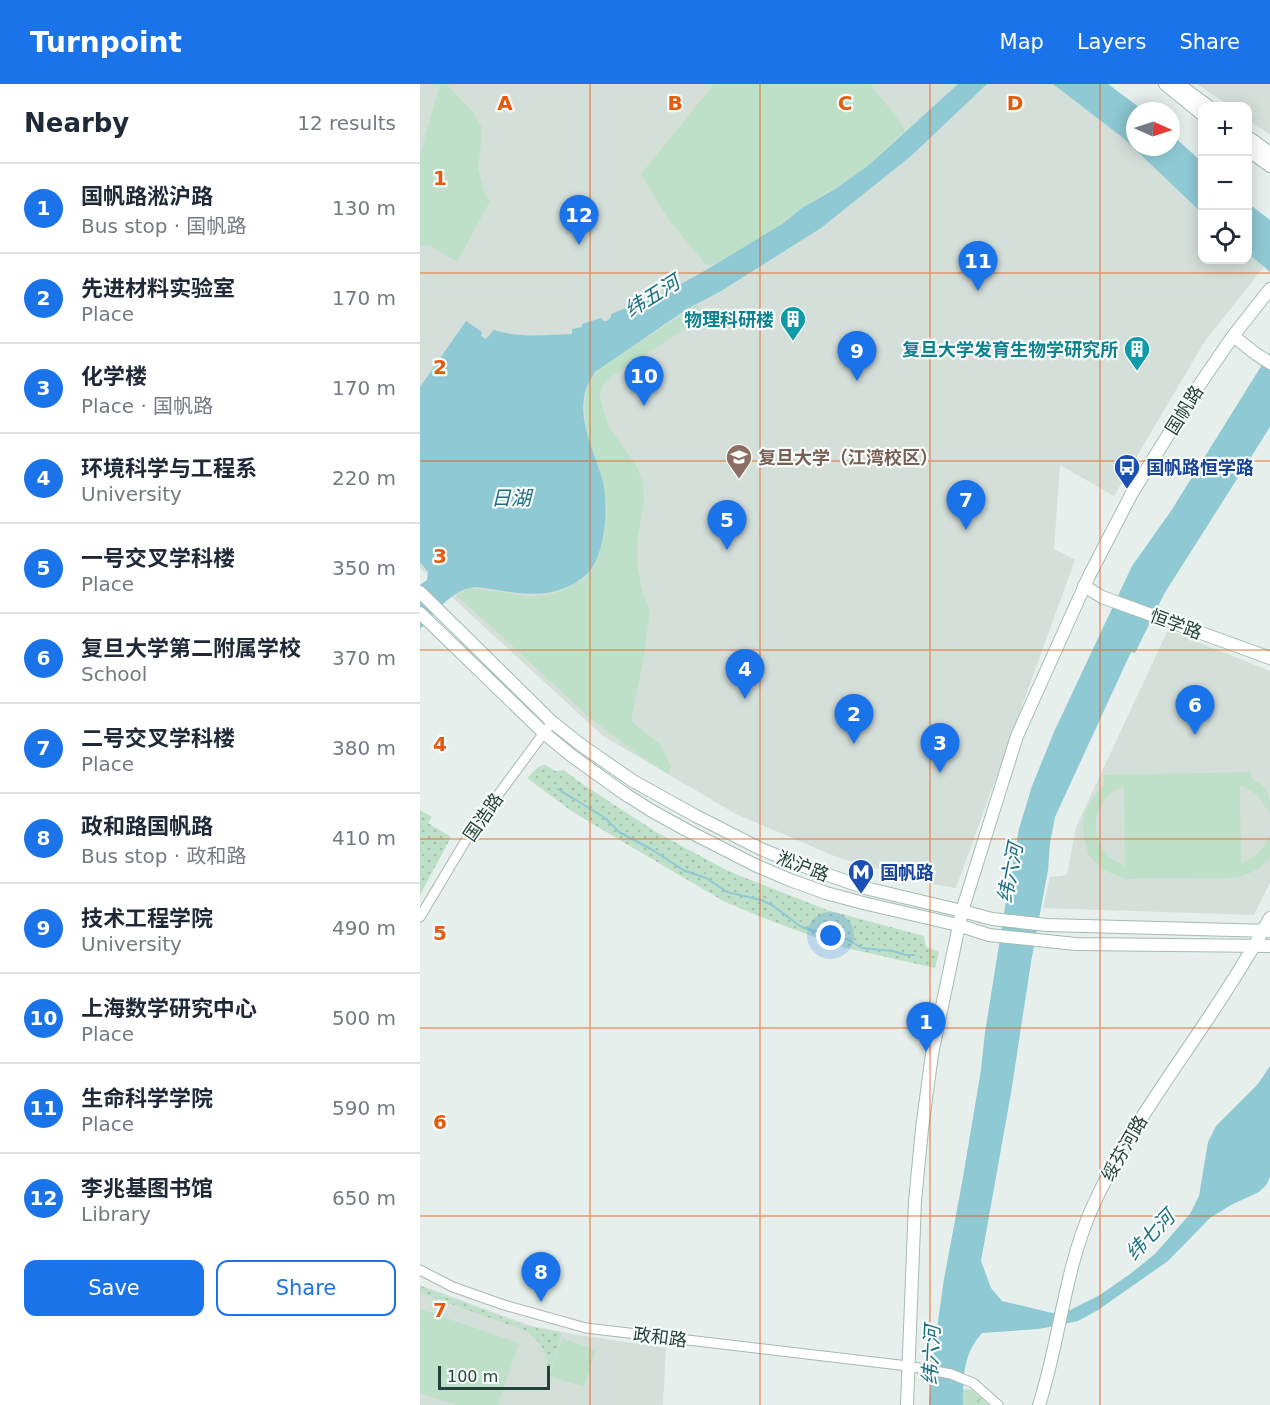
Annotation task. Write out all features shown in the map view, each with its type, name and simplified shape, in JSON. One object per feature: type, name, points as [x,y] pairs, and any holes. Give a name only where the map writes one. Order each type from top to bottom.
[{"type":"main road","points":[[1165,84],[1198,110]]},
{"type":"main road","points":[[1178,84],[1203,102]]},
{"type":"main road","points":[[1252,140],[1270,153]]},
{"type":"main road","points":[[1252,153],[1270,166]]},
{"type":"main road","name":"国帆路","points":[[907,1405],[915,1201],[921,1129],[932,1054],[962,910],[1017,736],[1084,586],[1132,493],[1198,387],[1233,336],[1270,289]]},
{"type":"main road","points":[[1233,336],[1268,362]]},
{"type":"main road","name":"恒学路","points":[[1084,586],[1102,597],[1270,658]]},
{"type":"main road","name":"淞沪路","points":[[420,592],[552,722],[580,745],[633,781],[696,816],[761,849],[830,877],[865,888],[992,919],[1047,925],[1266,931]]},
{"type":"main road","name":"淞沪路","points":[[420,613],[544,734],[572,756],[643,805],[690,832],[790,880],[826,893],[958,925],[989,935],[1077,944],[1254,945]]},
{"type":"main road","name":"绥芬河路","points":[[1039,1405],[1047,1381],[1063,1304],[1080,1240],[1110,1169],[1129,1136],[1254,945],[1266,931],[1270,918]]},
{"type":"main road","points":[[1254,945],[1270,946]]},
{"type":"street","name":"国浩路","points":[[420,916],[472,830],[552,722]]},
{"type":"street","name":"政和路","points":[[420,1270],[453,1287],[504,1305],[586,1328],[908,1366],[951,1374],[973,1383],[998,1405]]},
{"type":"shaded area","name":"复旦大学（江湾校区）","points":[[420,84],[1074,84],[1126,138],[1126,156],[1146,156],[1198,200],[1198,264],[1252,264],[1252,249],[1267,263],[1205,341],[1114,496],[1060,465],[1054,549],[1075,560],[956,888],[932,884],[839,858],[736,814],[603,736],[420,568]]},
{"type":"shaded area","points":[[1197,84],[1270,84],[1270,135],[1252,122],[1252,102],[1224,102]]},
{"type":"shaded area","points":[[1168,630],[1270,671],[1270,883],[1254,915],[1043,908],[1050,877],[1067,875],[1076,827]]},
{"type":"shaded area","points":[[420,1285],[532,1326],[666,1348],[663,1405],[420,1405]]},
{"type":"green space","points":[[440,84],[446,84],[473,112],[482,128],[478,167],[484,192],[490,201],[457,262],[430,246],[420,245],[420,155]]},
{"type":"green space","points":[[714,84],[870,84],[905,131],[855,175],[802,208],[761,238],[716,263],[706,265],[669,220],[641,174]]},
{"type":"green space","points":[[697,305],[705,316],[611,377],[603,385],[600,399],[609,427],[636,465],[643,483],[644,501],[637,541],[637,564],[642,590],[650,610],[644,656],[631,721],[660,744],[671,767],[668,774],[591,719],[455,595],[470,588],[530,596],[548,595],[584,579],[595,566],[604,536],[607,510],[603,483],[587,434],[584,405],[587,388],[596,373],[619,355]]},
{"type":"green space","points":[[543,765],[555,771],[564,770],[656,832],[728,871],[827,910],[924,936],[926,947],[939,952],[935,968],[842,947],[725,902],[570,810],[527,778]]},
{"type":"green space","points":[[1251,772],[1251,778],[1268,792],[1270,816],[1258,797],[1250,790],[1240,786],[1241,863],[1258,852],[1270,835],[1270,857],[1253,872],[1231,878],[1126,879],[1106,871],[1089,856],[1083,827],[1084,816],[1089,804],[1104,785],[1104,775]],"holes":[[[1124,787],[1125,866],[1108,856],[1102,849],[1096,833],[1097,815],[1104,800],[1113,792]]]},
{"type":"green space","points":[[420,810],[432,817],[428,823],[451,837],[420,895]]},
{"type":"green space","points":[[420,1286],[523,1325],[562,1333],[551,1368],[548,1368],[542,1347],[527,1331],[420,1293]]},
{"type":"green space","points":[[420,1309],[519,1343],[498,1405],[456,1405],[420,1393]]},
{"type":"green space","points":[[562,1338],[596,1350],[584,1387],[549,1376]]},
{"type":"green space","points":[[963,1389],[972,1390],[989,1405],[963,1405]]},
{"type":"water","name":"日湖","points":[[958,84],[987,84],[911,156],[821,228],[721,291],[687,309],[595,372],[586,389],[583,413],[603,482],[606,513],[599,554],[586,575],[567,587],[546,593],[529,594],[477,587],[468,588],[453,596],[420,629],[420,585],[427,580],[428,572],[420,562],[420,387],[466,321],[482,332],[481,336],[486,339],[494,330],[523,335],[572,334],[572,329],[582,327],[582,324],[601,318],[607,321],[611,314],[668,291],[706,270],[835,189],[869,165]]},
{"type":"water","points":[[1053,84],[1108,84],[1132,102],[1126,102],[1126,141]]},
{"type":"water","points":[[1180,142],[1198,158],[1198,209],[1142,156],[1180,156]]},
{"type":"water","points":[[1252,206],[1270,220],[1270,272],[1252,256]]},
{"type":"water","points":[[1270,352],[1270,427],[1164,594],[1135,653],[1131,652],[1055,817],[1011,1093],[981,1261],[991,1288],[1002,1301],[1052,1313],[1070,1310],[1100,1295],[1155,1254],[1190,1214],[1199,1196],[1208,1142],[1216,1126],[1258,1084],[1270,1066],[1270,1176],[1267,1184],[1259,1192],[1210,1218],[1168,1261],[1098,1310],[1078,1321],[1039,1329],[982,1333],[971,1349],[965,1367],[963,1405],[929,1405],[932,1364],[944,1279],[981,1070],[1008,889],[1019,829],[1032,786],[1054,732],[1132,566],[1171,511]]},
{"type":"waterway","points":[[558,789],[605,818],[619,832],[685,871],[706,878],[727,892],[761,900],[772,905],[800,926],[847,939],[862,948],[914,955]]},
{"type":"place","name":"李兆基图书馆","points":[[579,245]]},
{"type":"place","name":"生命科学学院","points":[[978,291]]},
{"type":"place","name":"物理科研楼","points":[[793,342]]},
{"type":"place","name":"复旦大学发育生物学研究所","points":[[1137,372]]},
{"type":"place","name":"技术工程学院","points":[[857,381]]},
{"type":"place","name":"上海数学研究中心","points":[[644,406]]},
{"type":"place","name":"复旦大学（江湾校区）","points":[[739,480]]},
{"type":"place","name":"国帆路恒学路","points":[[1127,490]]},
{"type":"place","name":"二号交叉学科楼","points":[[966,530]]},
{"type":"place","name":"一号交叉学科楼","points":[[727,550]]},
{"type":"place","name":"环境科学与工程系","points":[[745,699]]},
{"type":"place","name":"复旦大学第二附属学校","points":[[1195,735]]},
{"type":"place","name":"先进材料实验室","points":[[854,744]]},
{"type":"place","name":"化学楼","points":[[940,773]]},
{"type":"place","name":"国帆路","points":[[861,895]]},
{"type":"place","name":"国帆路淞沪路","points":[[926,1052]]},
{"type":"place","name":"政和路国帆路","points":[[541,1302]]},
{"type":"water label","name":"纬五河","points":[[652,296]]},
{"type":"water label","name":"纬六河","points":[[1010,873]]},
{"type":"water label","name":"纬七河","points":[[1150,1235]]},
{"type":"water label","name":"纬六河","points":[[931,1355]]}]
